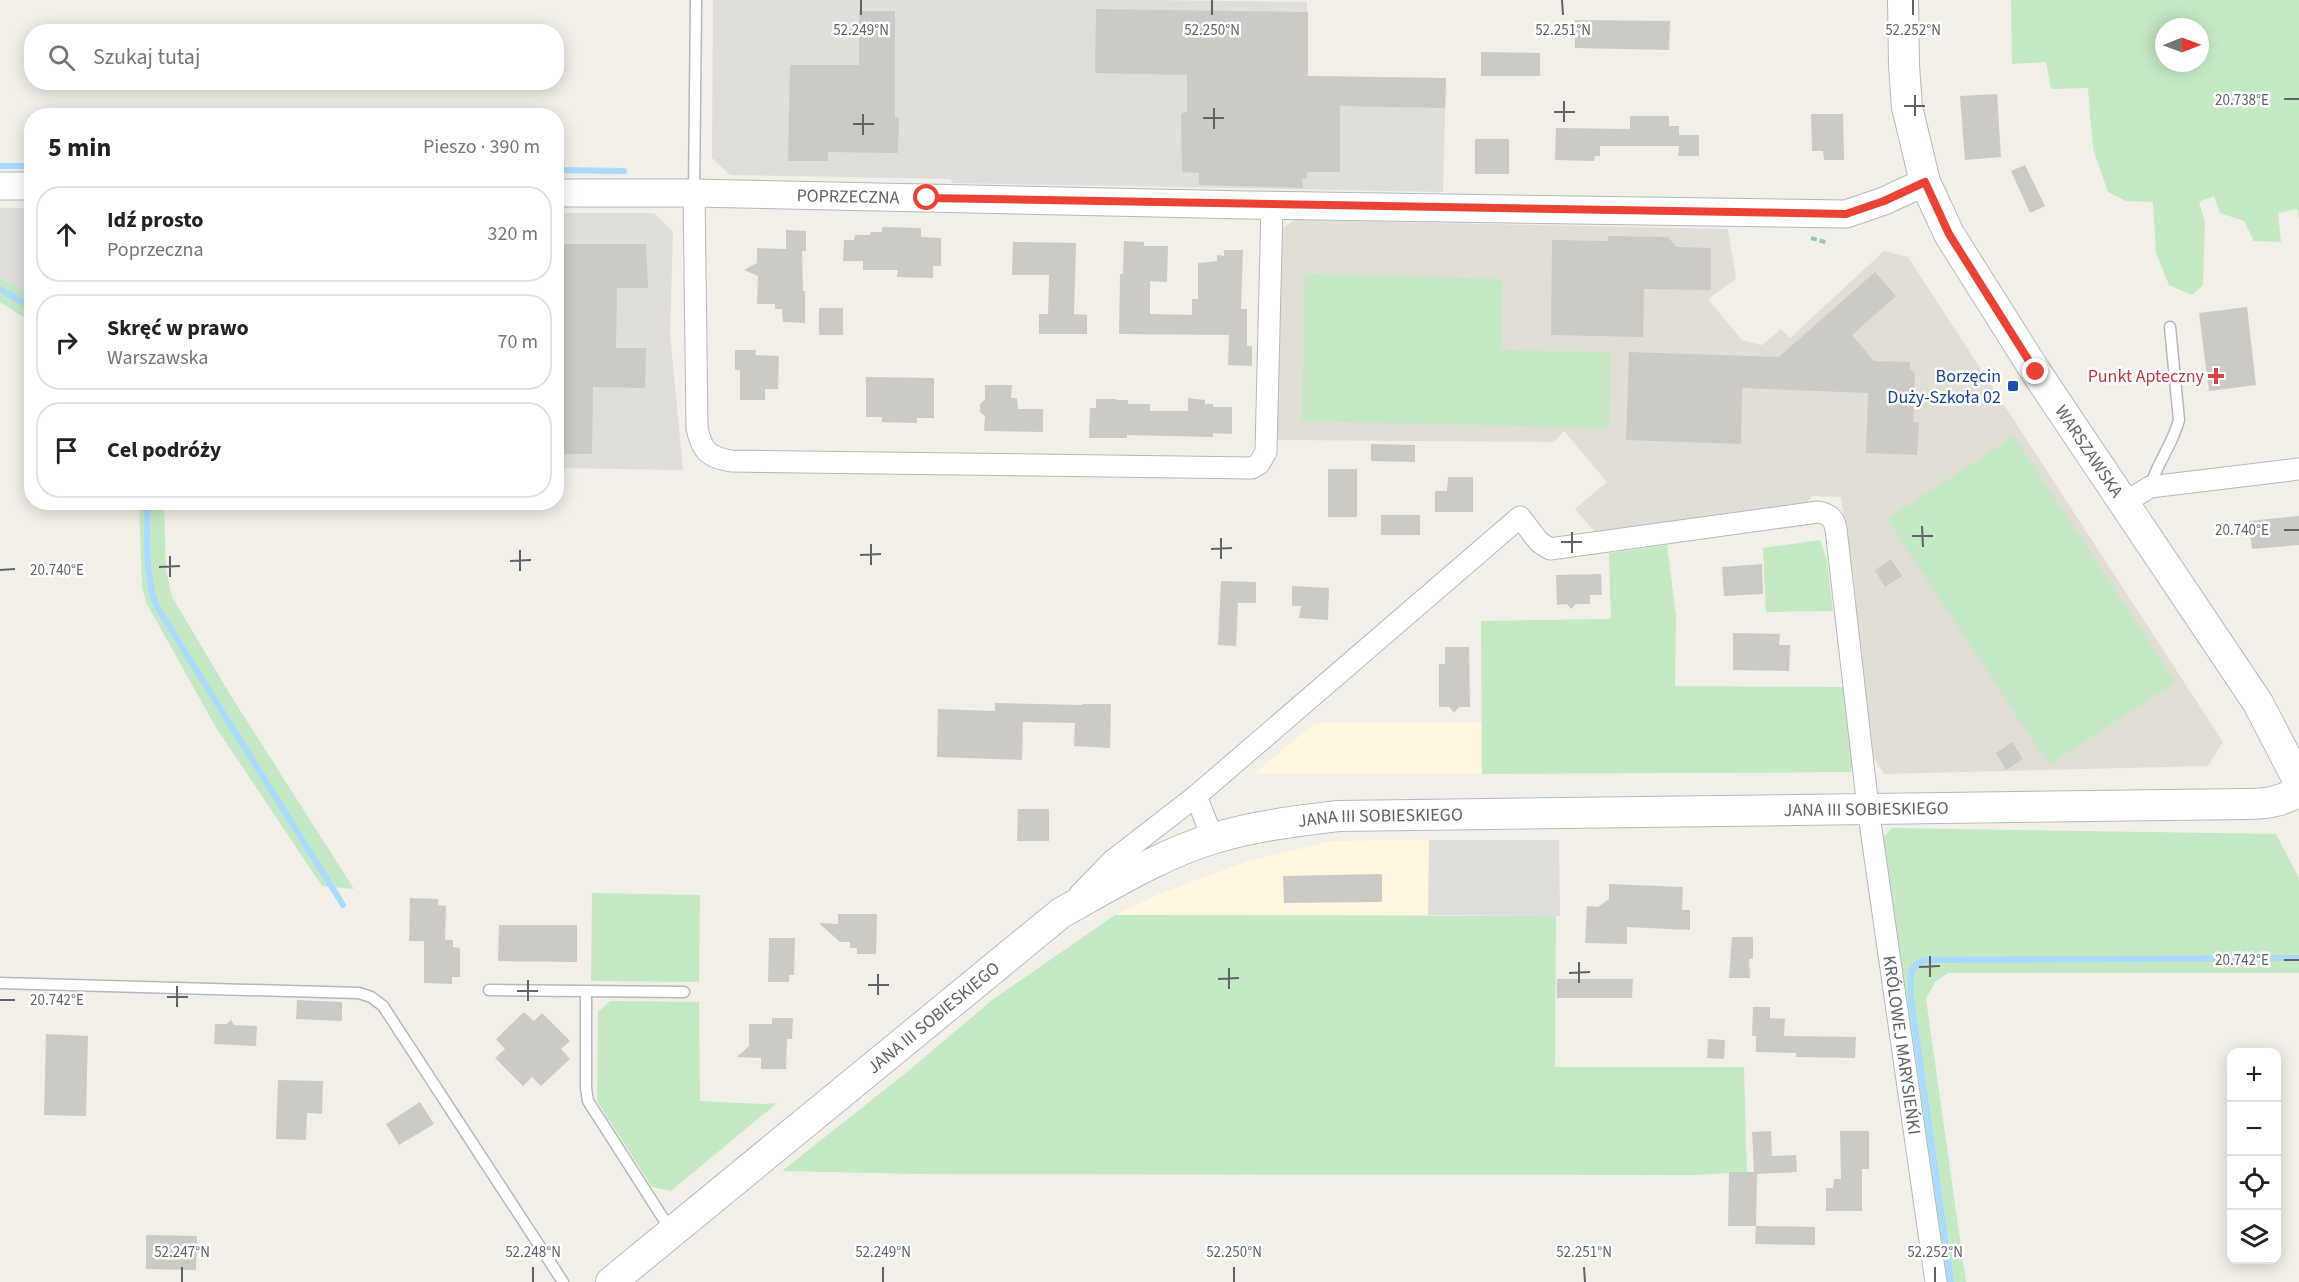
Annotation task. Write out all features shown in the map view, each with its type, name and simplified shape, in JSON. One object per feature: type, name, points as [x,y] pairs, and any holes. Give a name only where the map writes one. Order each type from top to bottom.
[{"type":"main road","name":"WARSZAWSKA","points":[[1903,0],[1905,92],[1925,182],[1949,234],[1992,305],[2258,703],[2299,782]]},
{"type":"main road","name":"JANA III SOBIESKIEGO","points":[[611,1282],[1061,913],[1145,867],[1213,838],[1273,824],[1338,816],[2271,804],[2299,791]]},
{"type":"street","name":"POPRZECZNA","points":[[564,193],[694,193],[1846,214],[1884,201],[1925,182]]},
{"type":"street","points":[[0,186],[24,186]]},
{"type":"street","points":[[694,193],[697,428],[700,444],[709,454],[718,459],[731,461],[1252,468],[1259,464],[1266,452],[1272,205]]},
{"type":"street","points":[[2124,503],[2150,487],[2299,469]]},
{"type":"street","name":"KRÓLOWEJ MARYSIEŃKI","points":[[1196,796],[1520,517],[1539,542],[1550,549],[1818,512],[1832,517],[1836,529],[1868,808],[1936,1282]]},
{"type":"street","points":[[1061,913],[1112,861],[1196,796],[1213,838]]},
{"type":"lane","points":[[694,193],[696,0]]},
{"type":"lane","points":[[2150,487],[2154,473],[2176,433],[2179,420],[2170,327]]},
{"type":"lane","points":[[0,983],[359,993],[371,997],[383,1006],[563,1282]]},
{"type":"lane","points":[[489,990],[684,992]]},
{"type":"lane","points":[[586,991],[588,1101],[672,1232]]},
{"type":"shaded area","points":[[713,0],[1307,2],[1308,76],[1446,78],[1443,192],[952,183],[951,179],[730,175],[712,158]]},
{"type":"shaded area","points":[[0,208],[24,208],[24,291],[0,277]]},
{"type":"shaded area","points":[[564,213],[654,213],[673,232],[670,333],[683,470],[564,468]]},
{"type":"shaded area","points":[[1294,220],[1728,229],[1736,279],[1708,299],[1742,340],[1762,345],[1781,329],[1790,338],[1884,251],[1908,257],[2223,742],[2208,766],[1884,774],[1874,758],[1841,497],[1812,496],[1807,503],[1597,534],[1575,509],[1607,482],[1564,431],[1554,442],[1277,440],[1282,229]]},
{"type":"shaded area","points":[[1315,723],[1482,723],[1482,774],[1254,774]]},
{"type":"shaded area","points":[[1429,840],[1428,915],[1115,915],[1159,894],[1248,861],[1333,841]]},
{"type":"shaded area","points":[[1429,840],[1559,840],[1560,916],[1428,915]]},
{"type":"green space","points":[[2011,0],[2299,0],[2299,218],[2297,209],[2278,213],[2281,242],[2254,241],[2244,221],[2220,213],[2214,196],[2199,202],[2205,222],[2203,285],[2192,295],[2169,285],[2156,253],[2153,202],[2126,201],[2108,192],[2093,149],[2088,88],[2051,89],[2046,62],[2012,64]]},
{"type":"green space","points":[[1305,274],[1502,279],[1501,350],[1611,352],[1609,428],[1302,421]]},
{"type":"green space","points":[[0,277],[24,291],[24,317],[0,302]]},
{"type":"green space","points":[[2014,436],[2175,682],[2049,765],[1887,519]]},
{"type":"green space","points":[[139,510],[164,510],[166,570],[172,597],[231,696],[354,889],[322,886],[215,726],[147,604],[142,588]]},
{"type":"green space","points":[[1820,540],[1827,560],[1833,611],[1766,612],[1763,548]]},
{"type":"green space","points":[[1667,545],[1676,616],[1675,686],[1843,687],[1851,772],[1482,774],[1481,621],[1611,619],[1609,553]]},
{"type":"green space","points":[[1892,828],[2276,834],[2299,878],[2299,973],[1948,973],[1935,982],[1926,999],[1966,1282],[1945,1282],[1882,839]]},
{"type":"green space","points":[[592,893],[700,895],[699,982],[591,981]]},
{"type":"green space","points":[[1115,915],[1556,916],[1555,1067],[1744,1067],[1747,1172],[1694,1175],[919,1174],[782,1171],[912,1068],[992,1000]]},
{"type":"green space","points":[[610,1001],[699,1002],[700,1101],[777,1103],[671,1191],[652,1187],[597,1101],[598,1012]]},
{"type":"building","points":[[1096,9],[1308,12],[1308,76],[1446,78],[1445,108],[1340,106],[1340,172],[1307,172],[1307,179],[1302,179],[1303,188],[1199,185],[1199,173],[1182,172],[1181,116],[1182,113],[1187,112],[1187,75],[1095,73]]},
{"type":"building","points":[[859,11],[895,11],[895,118],[899,118],[898,153],[828,152],[828,161],[788,161],[790,65],[859,65]]},
{"type":"building","points":[[1575,20],[1670,21],[1669,50],[1575,48]]},
{"type":"building","points":[[1481,52],[1540,53],[1540,76],[1481,76]]},
{"type":"building","points":[[1997,94],[2001,157],[1965,160],[1960,96]]},
{"type":"building","points":[[1811,114],[1843,114],[1844,160],[1824,160],[1823,151],[1812,151]]},
{"type":"building","points":[[1630,116],[1669,116],[1669,126],[1679,126],[1679,135],[1699,135],[1699,156],[1678,156],[1679,146],[1600,146],[1600,156],[1595,156],[1594,161],[1555,160],[1556,128],[1630,129]]},
{"type":"building","points":[[1475,139],[1509,139],[1509,174],[1475,174]]},
{"type":"building","points":[[2025,165],[2045,206],[2030,213],[2011,171]]},
{"type":"building","points":[[882,227],[921,228],[921,237],[941,238],[941,266],[933,266],[933,278],[897,277],[898,270],[863,270],[863,261],[843,261],[844,240],[854,240],[855,235],[882,232]]},
{"type":"building","points":[[786,230],[806,231],[806,251],[802,251],[805,323],[783,322],[782,309],[775,309],[775,304],[757,304],[758,276],[744,270],[757,263],[757,248],[786,249]]},
{"type":"building","points":[[1608,236],[1668,237],[1676,247],[1711,248],[1711,290],[1644,289],[1643,337],[1551,335],[1552,240],[1608,241]]},
{"type":"building","points":[[1124,241],[1144,242],[1144,246],[1168,246],[1167,282],[1150,281],[1150,314],[1192,315],[1192,299],[1198,299],[1198,263],[1217,261],[1217,255],[1224,256],[1224,250],[1243,250],[1241,309],[1247,309],[1247,346],[1252,346],[1252,366],[1228,365],[1229,335],[1119,334],[1120,274],[1123,274]]},
{"type":"building","points":[[1013,242],[1076,243],[1074,314],[1087,315],[1087,334],[1039,334],[1039,314],[1048,314],[1049,275],[1012,275]]},
{"type":"building","points":[[564,244],[646,244],[648,288],[617,288],[616,348],[646,348],[645,388],[593,387],[592,454],[564,454]]},
{"type":"building","points":[[1875,272],[1896,296],[1852,335],[1874,361],[1910,362],[1910,369],[1915,374],[1913,422],[1919,423],[1917,455],[1866,453],[1868,393],[1742,388],[1741,444],[1626,440],[1629,352],[1779,357]]},
{"type":"building","points":[[2247,307],[2256,385],[2209,391],[2199,313]]},
{"type":"building","points":[[819,308],[843,308],[843,335],[819,335]]},
{"type":"building","points":[[735,350],[756,350],[755,355],[779,356],[778,389],[765,389],[765,400],[740,400],[740,370],[735,370]]},
{"type":"building","points":[[866,377],[934,378],[934,418],[917,418],[917,423],[882,422],[882,417],[866,417]]},
{"type":"building","points":[[985,385],[1012,385],[1011,398],[1017,398],[1018,409],[1043,409],[1043,432],[984,431],[985,416],[980,412],[980,404],[985,399]]},
{"type":"building","points":[[1188,398],[1205,400],[1205,404],[1213,404],[1213,407],[1232,407],[1232,434],[1213,433],[1213,437],[1127,435],[1127,438],[1089,438],[1090,408],[1096,408],[1096,399],[1128,400],[1128,404],[1150,404],[1150,411],[1188,411]]},
{"type":"building","points":[[1371,444],[1415,445],[1415,462],[1371,461]]},
{"type":"building","points":[[1328,469],[1357,469],[1357,517],[1328,517]]},
{"type":"building","points":[[1448,477],[1473,477],[1473,512],[1435,512],[1435,491],[1447,491]]},
{"type":"building","points":[[1381,515],[1420,515],[1420,535],[1381,535]]},
{"type":"building","points":[[2299,516],[2299,545],[2252,549],[2249,521]]},
{"type":"building","points":[[1891,559],[1902,576],[1885,587],[1875,570]]},
{"type":"building","points":[[1762,564],[1763,594],[1724,596],[1722,567]]},
{"type":"building","points":[[1601,574],[1602,595],[1590,595],[1590,604],[1576,604],[1571,609],[1567,604],[1557,605],[1556,575]]},
{"type":"building","points":[[1221,581],[1256,582],[1256,603],[1238,603],[1236,646],[1218,645]]},
{"type":"building","points":[[1292,586],[1329,588],[1328,620],[1299,618],[1301,606],[1292,606]]},
{"type":"building","points":[[1733,633],[1780,634],[1779,645],[1790,645],[1789,671],[1733,670]]},
{"type":"building","points":[[1445,647],[1469,647],[1470,707],[1459,707],[1454,713],[1449,707],[1439,707],[1439,664],[1445,664]]},
{"type":"building","points":[[995,703],[1111,704],[1110,748],[1074,746],[1075,723],[1023,722],[1022,760],[937,757],[938,709],[995,711]]},
{"type":"building","points":[[2012,742],[2023,759],[2006,770],[1996,753]]},
{"type":"building","points":[[1018,809],[1049,809],[1049,841],[1017,841]]},
{"type":"building","points":[[1382,874],[1382,902],[1284,903],[1283,876]]},
{"type":"building","points":[[1609,884],[1683,887],[1682,910],[1690,910],[1690,930],[1627,927],[1627,944],[1585,943],[1587,906],[1598,907],[1609,899]]},
{"type":"building","points":[[410,898],[438,899],[438,905],[446,906],[445,940],[453,940],[453,947],[460,948],[460,977],[452,977],[452,984],[424,983],[424,941],[409,941]]},
{"type":"building","points":[[838,914],[877,914],[876,954],[857,954],[857,948],[850,948],[850,942],[840,942],[819,923],[838,924]]},
{"type":"building","points":[[499,925],[577,925],[577,962],[498,961]]},
{"type":"building","points":[[1732,937],[1753,937],[1753,959],[1749,959],[1750,978],[1729,978]]},
{"type":"building","points":[[769,938],[795,938],[794,975],[789,975],[789,982],[768,982]]},
{"type":"building","points":[[1557,979],[1633,979],[1632,998],[1557,998]]},
{"type":"building","points":[[297,1000],[342,1002],[342,1021],[296,1019]]},
{"type":"building","points":[[1753,1007],[1770,1007],[1770,1018],[1785,1019],[1784,1036],[1856,1037],[1855,1058],[1796,1057],[1796,1053],[1756,1052],[1756,1036],[1752,1036]]},
{"type":"building","points":[[524,1012],[534,1021],[542,1013],[570,1041],[561,1049],[570,1059],[541,1086],[532,1077],[523,1086],[495,1058],[505,1049],[496,1039]]},
{"type":"building","points":[[772,1018],[793,1018],[792,1039],[787,1039],[786,1069],[761,1069],[761,1058],[737,1057],[749,1046],[749,1024],[772,1024]]},
{"type":"building","points":[[231,1020],[234,1025],[257,1026],[256,1046],[214,1044],[215,1024],[227,1024]]},
{"type":"building","points":[[46,1034],[88,1036],[86,1116],[44,1115]]},
{"type":"building","points":[[1708,1039],[1725,1040],[1724,1059],[1707,1058]]},
{"type":"building","points":[[278,1080],[323,1081],[322,1114],[307,1113],[306,1140],[276,1139]]},
{"type":"building","points":[[420,1102],[434,1124],[399,1145],[386,1124]]},
{"type":"building","points":[[1771,1131],[1772,1156],[1796,1155],[1797,1172],[1757,1174],[1756,1226],[1728,1226],[1729,1172],[1754,1172],[1752,1132]]},
{"type":"building","points":[[1840,1131],[1869,1131],[1869,1169],[1862,1169],[1862,1211],[1826,1211],[1826,1188],[1833,1188],[1834,1179],[1841,1179]]},
{"type":"building","points":[[1756,1226],[1815,1227],[1815,1245],[1755,1244]]},
{"type":"building","points":[[146,1235],[197,1236],[196,1270],[146,1269]]},
{"type":"waterway","points":[[0,166],[24,166]]},
{"type":"waterway","points":[[564,170],[624,171]]},
{"type":"waterway","points":[[0,289],[24,303]]},
{"type":"waterway","points":[[147,510],[148,569],[157,607],[343,905]]},
{"type":"waterway","points":[[1951,1282],[1911,999],[1910,981],[1915,966],[1926,960],[2299,958]]},
{"type":"place","name":"Punkt Apteczny","points":[[2216,376]]},
{"type":"place","name":"Borzęcin Duży-Szkoła 02","points":[[2013,386]]},
{"type":"route","points":[[927,198],[1846,214],[1884,201],[1925,182],[1949,234],[2036,372]]}]
